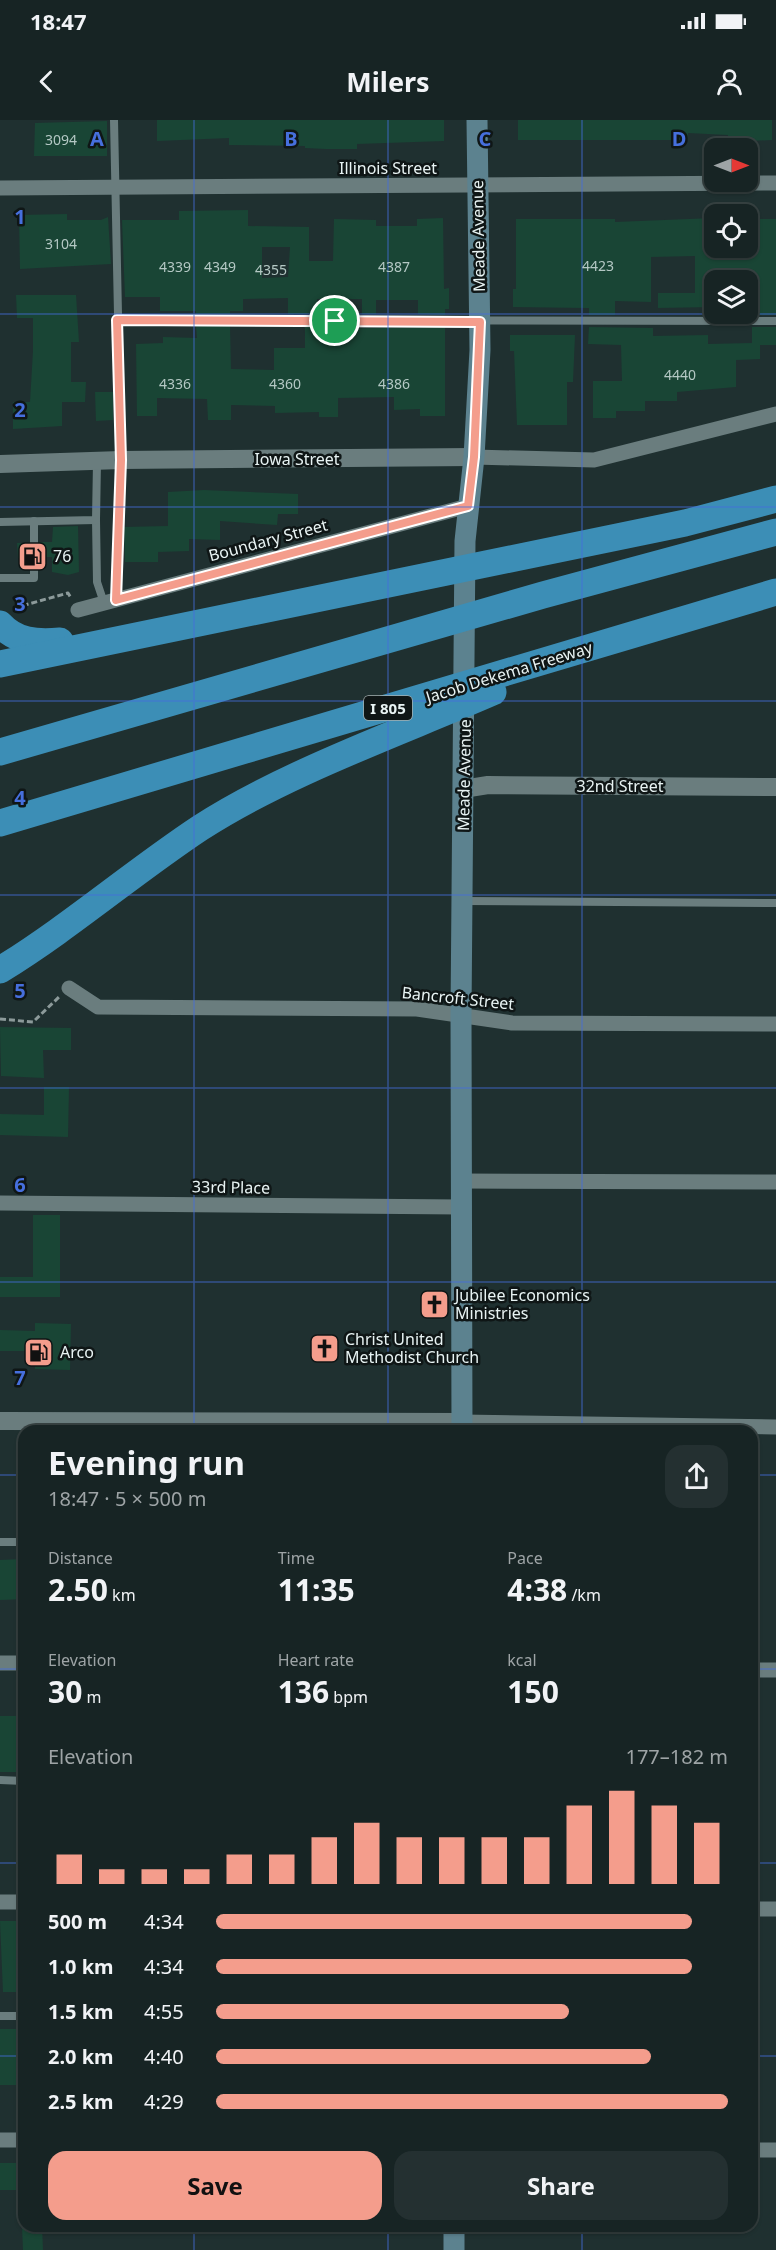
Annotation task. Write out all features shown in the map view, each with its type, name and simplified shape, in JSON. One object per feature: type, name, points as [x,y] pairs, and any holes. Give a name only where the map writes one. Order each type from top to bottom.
[{"type":"highway","points":[[0,664],[686,523],[776,499]]},
{"type":"highway","points":[[0,752],[531,598],[776,532]]},
{"type":"highway","name":"Jacob Dekema Freeway","points":[[0,823],[776,592]]},
{"type":"highway","points":[[4,617],[9,633],[27,641],[51,642],[163,631]]},
{"type":"highway","points":[[0,970],[38,947],[201,828],[238,806],[309,772],[611,641]]},
{"type":"main road","name":"Meade Avenue","points":[[462,1425],[461,1014],[465,541],[474,457],[480,322],[476,186],[477,120]]},
{"type":"main road","points":[[454,2232],[454,2250]]},
{"type":"street","name":"Illinois Street","points":[[0,188],[776,183]]},
{"type":"street","name":"Iowa Street","points":[[0,464],[121,460],[474,457],[594,460],[776,414]]},
{"type":"street","name":"Boundary Street","points":[[78,610],[468,506]]},
{"type":"street","name":"32nd Street","points":[[463,789],[488,785],[776,786]]},
{"type":"street","name":"Bancroft Street","points":[[69,988],[98,1007],[417,1009],[512,1023],[776,1024]]},
{"type":"street","points":[[462,1180],[776,1182]]},
{"type":"street","name":"33rd Place","points":[[0,1203],[461,1208]]},
{"type":"street","points":[[0,1420],[385,1425]]},
{"type":"street","points":[[758,1427],[776,1427]]},
{"type":"street","points":[[0,1663],[18,1663]]},
{"type":"street","points":[[758,1670],[776,1670]]},
{"type":"street","points":[[0,1902],[18,1902]]},
{"type":"street","points":[[758,1909],[776,1909]]},
{"type":"street","points":[[0,2140],[18,2140]]},
{"type":"street","points":[[758,2150],[776,2150]]},
{"type":"lane","points":[[110,601],[121,460],[114,120]]},
{"type":"lane","points":[[117,320],[776,321]]},
{"type":"lane","points":[[97,461],[97,582],[110,601]]},
{"type":"lane","points":[[0,522],[96,520]]},
{"type":"lane","points":[[0,578],[34,578],[34,521]]},
{"type":"lane","points":[[462,901],[776,903]]},
{"type":"lane","points":[[0,1542],[18,1542]]},
{"type":"lane","points":[[0,1780],[18,1780]]},
{"type":"lane","points":[[0,2016],[18,2016]]},
{"type":"path","points":[[4,617],[68,593],[78,610]]},
{"type":"path","points":[[0,1019],[33,1022],[69,988]]},
{"type":"building","points":[[157,120],[444,120],[444,141],[357,144],[357,149],[326,149],[305,148],[305,146],[229,145],[229,138],[157,141]]},
{"type":"building","points":[[518,120],[772,120],[772,140],[688,133],[688,140],[518,140]]},
{"type":"building","points":[[107,121],[107,156],[34,156],[35,123]]},
{"type":"building","points":[[248,210],[248,226],[309,227],[309,261],[333,261],[334,219],[376,220],[376,226],[417,226],[417,219],[443,218],[444,289],[449,288],[449,309],[445,309],[445,315],[418,314],[418,300],[376,300],[376,314],[362,314],[362,299],[317,299],[317,314],[288,314],[288,298],[243,299],[243,311],[230,311],[230,314],[196,314],[196,311],[160,311],[160,297],[125,297],[122,220],[179,220],[179,211]],"holes":[[[262,247],[290,247],[288,277],[262,278]]]},
{"type":"building","points":[[67,214],[67,220],[101,220],[108,217],[111,264],[20,269],[19,215]]},
{"type":"building","points":[[704,218],[704,258],[758,258],[758,219],[776,219],[776,315],[758,315],[758,270],[704,270],[704,307],[658,308],[658,293],[695,293],[695,256],[651,257],[651,302],[615,301],[615,315],[589,315],[589,308],[513,307],[513,289],[516,289],[516,219],[615,219],[615,222]]},
{"type":"building","points":[[16,295],[76,295],[79,342],[71,342],[71,382],[86,382],[85,402],[62,402],[62,426],[13,429],[13,402],[30,402],[33,351],[33,318],[17,318]]},
{"type":"building","points":[[196,326],[230,326],[231,369],[274,370],[274,348],[305,348],[305,326],[317,326],[317,329],[445,327],[445,416],[420,416],[420,409],[394,410],[394,397],[338,398],[338,417],[319,417],[319,412],[275,413],[275,406],[231,405],[231,420],[208,420],[207,399],[157,398],[157,416],[137,416],[136,344],[163,343],[163,337],[197,338]]},
{"type":"building","points":[[589,327],[653,328],[653,336],[708,335],[708,344],[752,343],[752,327],[776,327],[776,345],[760,345],[760,359],[736,360],[736,387],[677,392],[677,401],[645,401],[645,411],[616,411],[616,418],[593,418],[593,381],[622,381],[621,345],[588,344]]},
{"type":"building","points":[[510,335],[575,335],[573,382],[567,382],[567,425],[517,425],[514,351],[510,351]]},
{"type":"building","points":[[95,392],[113,392],[113,420],[96,421]]},
{"type":"building","points":[[204,490],[298,494],[298,514],[278,514],[277,525],[220,521],[220,540],[189,539],[189,551],[158,552],[158,562],[125,562],[124,527],[168,526],[168,492]]},
{"type":"building","points":[[78,526],[79,572],[68,575],[52,572],[52,557],[40,557],[40,542],[52,542],[53,527]]},
{"type":"building","points":[[17,543],[28,543],[28,558],[18,558]]},
{"type":"building","points":[[0,1027],[71,1028],[71,1050],[43,1050],[44,1078],[1,1076]]},
{"type":"building","points":[[44,1087],[69,1087],[68,1137],[0,1135],[0,1114],[44,1115]]},
{"type":"building","points":[[33,1215],[60,1215],[60,1297],[0,1297],[0,1277],[33,1277]]},
{"type":"building","points":[[35,1323],[71,1324],[70,1370],[35,1369],[35,1351],[0,1351],[0,1330],[35,1331]]},
{"type":"building","points":[[18,1559],[18,1599],[0,1600],[0,1560]]},
{"type":"building","points":[[0,1716],[18,1716],[18,1772],[0,1772]]},
{"type":"building","points":[[0,1921],[18,1921],[18,1992],[3,1992]]},
{"type":"building","points":[[0,2029],[18,2029],[18,2085],[0,2085]]},
{"type":"building","points":[[0,2163],[18,2163],[18,2190],[0,2190]]},
{"type":"building","points":[[22,2232],[42,2232],[43,2250],[23,2250]]},
{"type":"place","name":"76","points":[[32,556]]},
{"type":"place","name":"Jubilee Economics Ministries","points":[[434,1304]]},
{"type":"place","name":"Christ United Methodist Church","points":[[324,1348]]},
{"type":"place","name":"Arco","points":[[39,1352]]},
{"type":"route","points":[[117,320],[335,321],[480,322],[474,457],[468,506],[116,600],[121,460],[117,320]]}]
